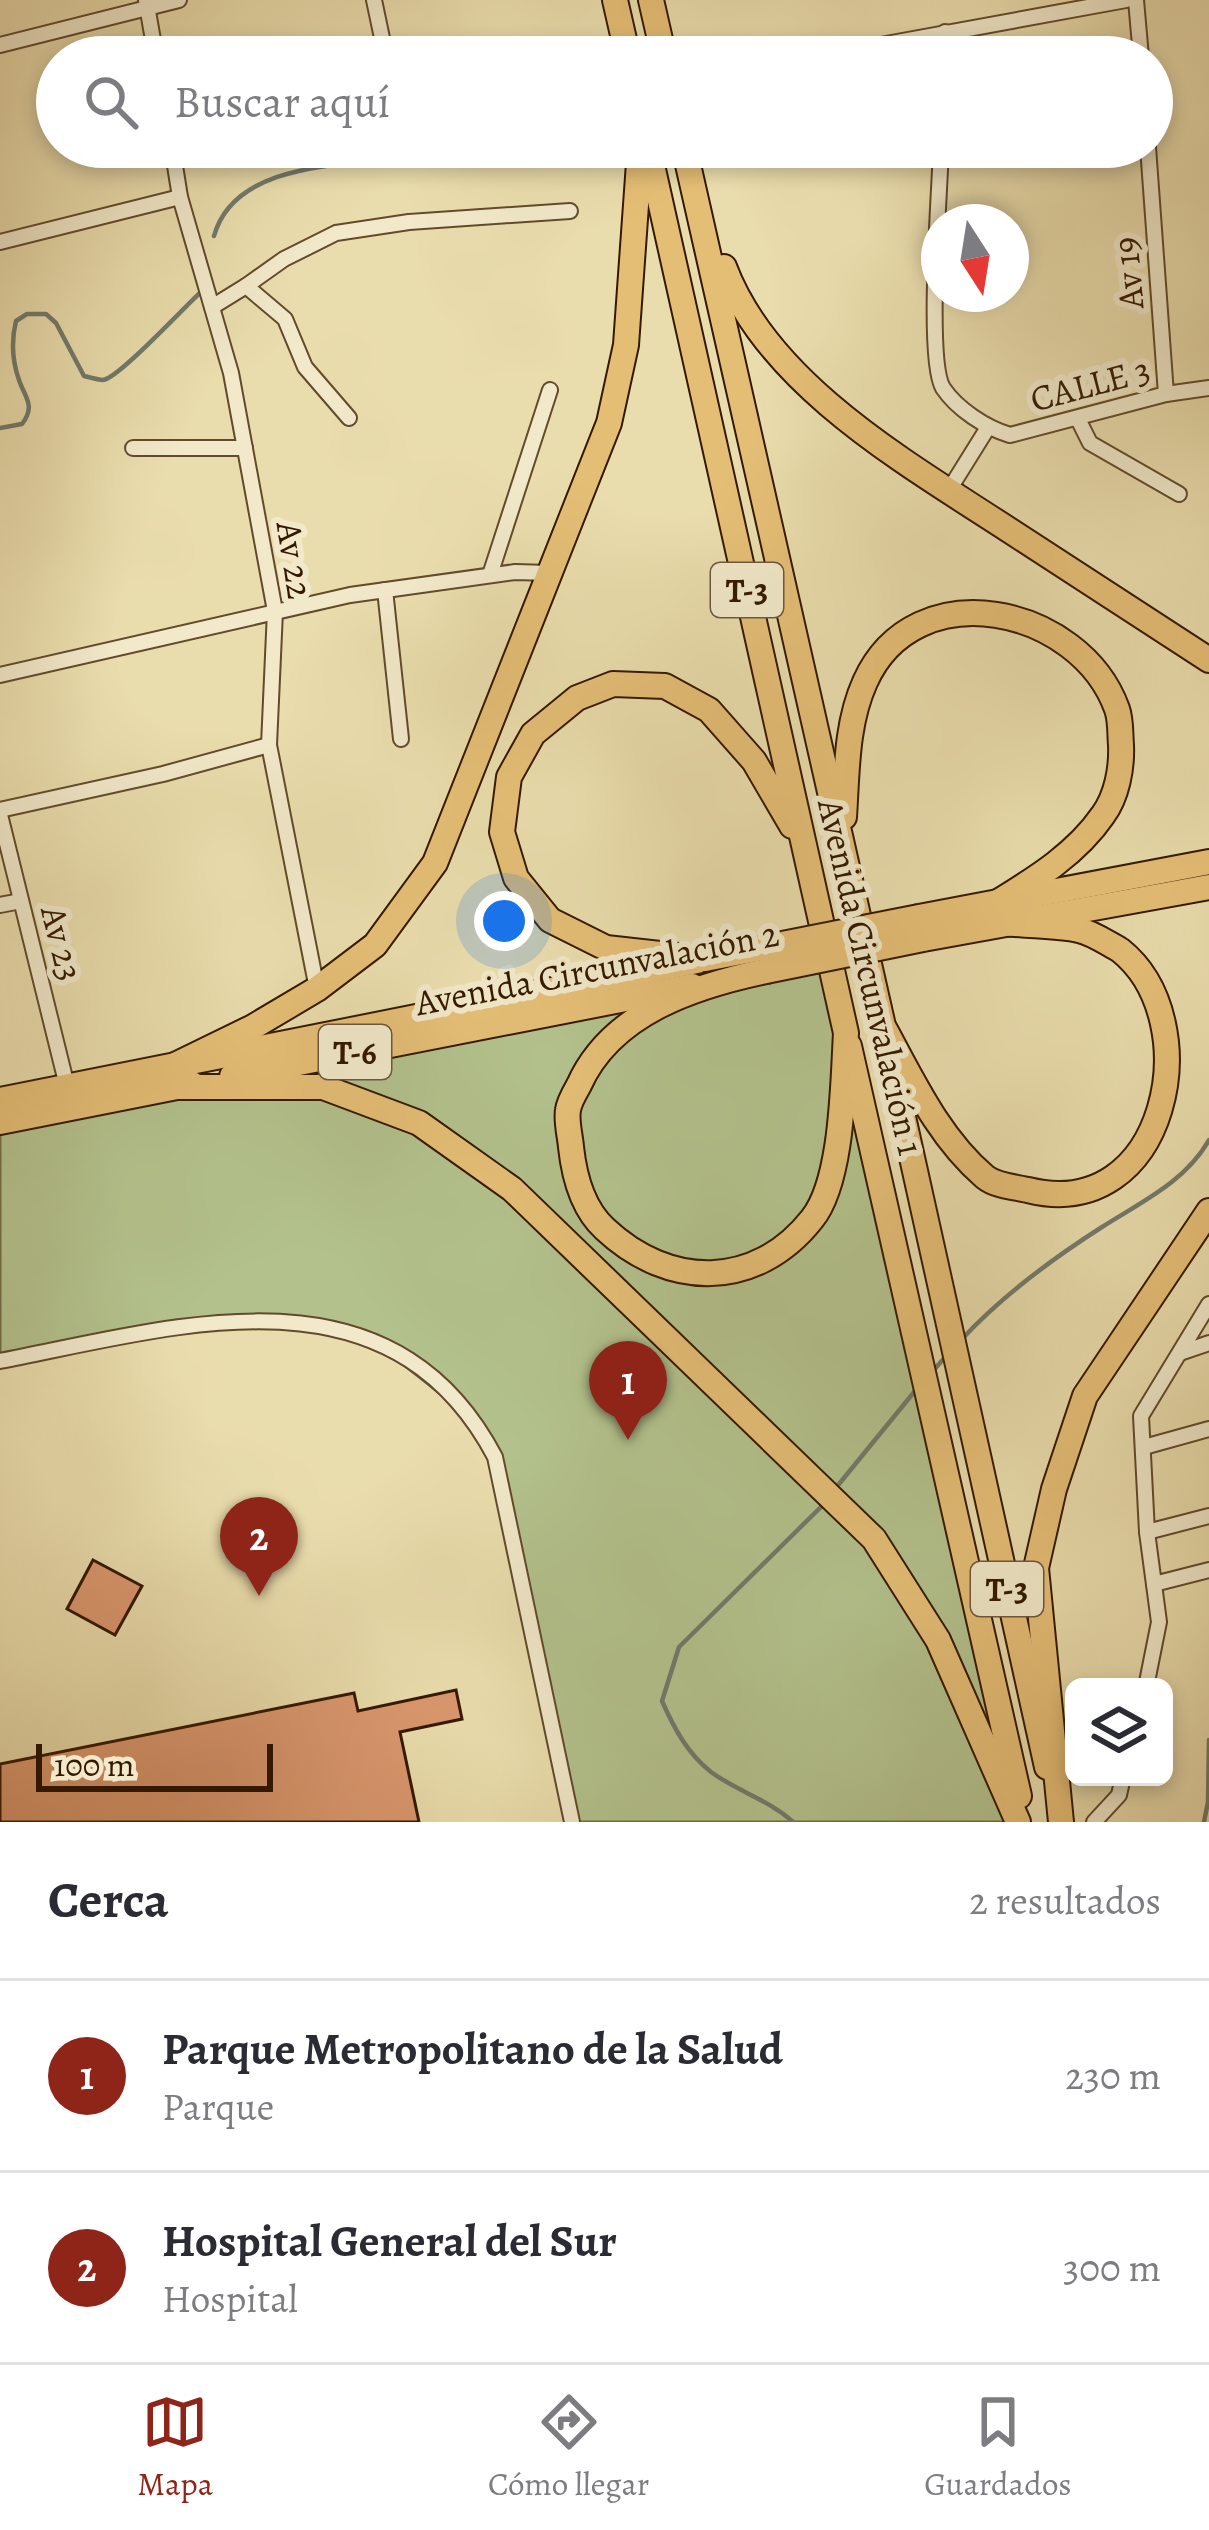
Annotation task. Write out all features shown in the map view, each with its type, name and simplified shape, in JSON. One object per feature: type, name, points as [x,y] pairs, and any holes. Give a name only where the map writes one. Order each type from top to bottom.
[{"type":"main road","points":[[615,0],[623,36]]},
{"type":"main road","points":[[651,0],[659,36]]},
{"type":"main road","points":[[177,1076],[317,989],[376,945],[435,862],[608,423],[626,345],[642,168]]},
{"type":"main road","name":"Avenida Circunvalación 1","points":[[649,168],[1022,1822]]},
{"type":"main road","name":"Avenida Circunvalación 1","points":[[689,168],[1060,1822]]},
{"type":"main road","points":[[691,179],[734,293],[790,367],[876,443],[1209,660]]},
{"type":"main road","points":[[842,844],[850,732],[866,679],[895,641],[937,619],[978,611],[1036,622],[1092,663],[1118,711],[1122,766],[1105,813],[1002,913]]},
{"type":"main road","points":[[708,971],[606,948],[550,920],[516,878],[502,832],[509,777],[533,734],[577,698],[613,684],[665,686],[709,710],[754,761],[805,849]]},
{"type":"main road","name":"Avenida Circunvalación 2","points":[[1002,913],[1209,862]]},
{"type":"main road","name":"Avenida Circunvalación 2","points":[[1,1117],[177,1076],[921,928],[1209,887]]},
{"type":"main road","points":[[883,1026],[938,1126],[989,1181],[1045,1195],[1110,1186],[1156,1148],[1186,1096],[1188,1036],[1175,999],[1150,965],[1082,930],[1002,913]]},
{"type":"main road","points":[[708,971],[630,1022],[589,1061],[568,1109],[574,1175],[602,1228],[658,1266],[723,1276],[770,1258],[814,1217],[838,1151],[846,1033]]},
{"type":"main road","points":[[177,1076],[322,1087],[418,1123],[512,1189],[874,1539],[938,1640],[1022,1822]]},
{"type":"main road","name":"Avenida Circunvalación 2","points":[[1,1117],[67,1086],[177,1076]]},
{"type":"main road","points":[[1060,1822],[1036,1568],[1054,1489],[1085,1396],[1209,1211]]},
{"type":"street","points":[[0,45],[179,0]]},
{"type":"street","points":[[374,0],[382,36]]},
{"type":"street","points":[[924,36],[1126,0]]},
{"type":"street","points":[[1136,0],[1139,36]]},
{"type":"street","points":[[147,5],[152,36]]},
{"type":"street","points":[[945,32],[945,36]]},
{"type":"street","name":"Av 22","points":[[175,168],[231,373],[275,611],[269,745],[317,989]]},
{"type":"street","points":[[940,168],[934,339],[942,386],[987,429],[949,490]]},
{"type":"street","name":"Av 19","points":[[1150,168],[1166,394]]},
{"type":"street","points":[[0,242],[180,196]]},
{"type":"street","points":[[212,307],[284,259],[336,233],[409,221],[569,211]]},
{"type":"street","points":[[246,286],[286,319],[305,367],[349,418]]},
{"type":"street","name":"CALLE 3","points":[[987,429],[1010,435],[1166,394],[1209,388]]},
{"type":"street","points":[[490,575],[550,390]]},
{"type":"street","points":[[1078,419],[1090,443],[1179,494]]},
{"type":"street","points":[[133,448],[245,448]]},
{"type":"street","points":[[0,675],[385,590],[490,575],[549,573]]},
{"type":"street","points":[[385,590],[401,740]]},
{"type":"street","points":[[0,812],[269,745]]},
{"type":"street","name":"Av 23","points":[[0,812],[67,1086]]},
{"type":"street","points":[[0,905],[21,901]]},
{"type":"street","points":[[1148,1678],[1159,1622],[1142,1416],[1209,1304]]},
{"type":"street","points":[[0,1360],[211,1321],[270,1319],[325,1324],[370,1338],[409,1360],[476,1422],[495,1457],[572,1822]]},
{"type":"street","points":[[1178,1353],[1209,1343]]},
{"type":"street","points":[[1144,1447],[1209,1429]]},
{"type":"street","points":[[1148,1532],[1209,1516]]},
{"type":"street","points":[[1154,1584],[1209,1570]]},
{"type":"street","points":[[1094,1822],[1119,1795],[1121,1786]]},
{"type":"green space","points":[[829,958],[1024,1822],[572,1822],[495,1457],[476,1422],[370,1338],[270,1319],[0,1361],[0,1125]]},
{"type":"building","points":[[93,1560],[142,1586],[115,1635],[67,1609]]},
{"type":"building","points":[[456,1690],[462,1719],[400,1732],[419,1822],[0,1822],[0,1764],[354,1693],[358,1711]]},
{"type":"waterway","points":[[214,236],[229,207],[253,188],[316,168]]},
{"type":"waterway","points":[[0,428],[22,424],[28,412],[14,358],[16,321],[27,314],[46,314],[56,323],[84,376],[103,380],[137,355],[203,290]]},
{"type":"waterway","points":[[963,1338],[1047,1265],[1175,1179],[1209,1140]]},
{"type":"waterway","points":[[931,1373],[947,1355]]},
{"type":"waterway","points":[[839,1484],[919,1386]]},
{"type":"waterway","points":[[793,1822],[702,1765],[662,1701],[679,1647],[825,1503]]},
{"type":"waterway","points":[[1204,1822],[1209,1740]]},
{"type":"place","name":"Parque Metropolitano de la Salud","points":[[628,1440]]},
{"type":"place","name":"Hospital General del Sur","points":[[259,1596]]}]
